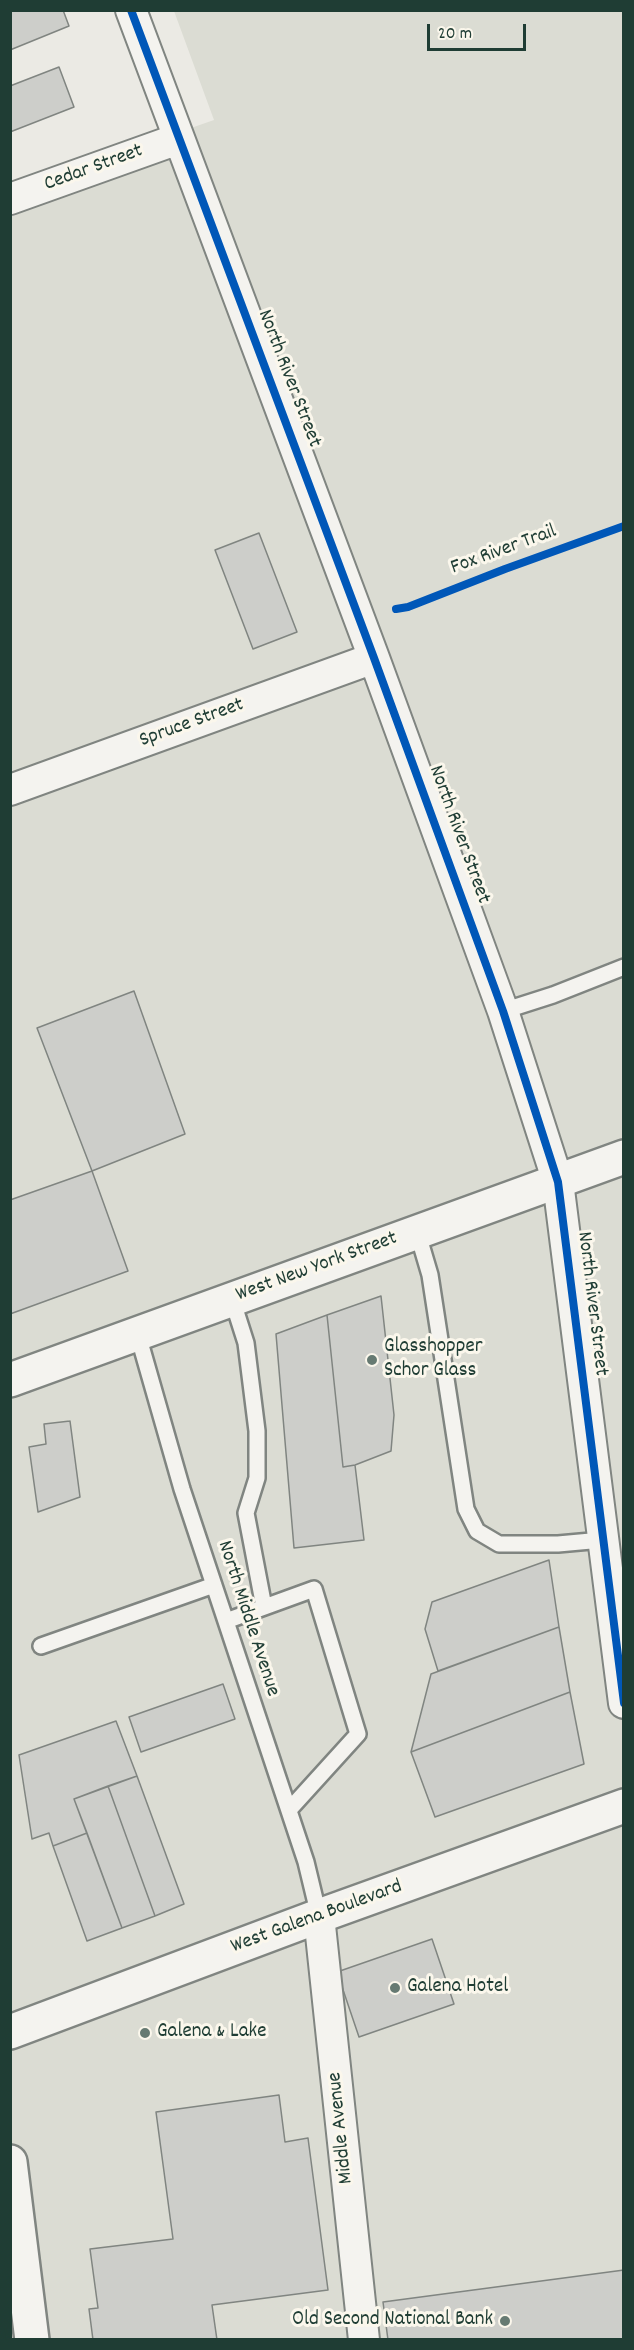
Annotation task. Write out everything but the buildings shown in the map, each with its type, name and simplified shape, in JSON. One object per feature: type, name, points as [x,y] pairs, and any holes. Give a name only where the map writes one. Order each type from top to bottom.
[{"type":"main road","name":"West New York Street","points":[[10,1380],[417,1231],[558,1182],[624,1156]]},
{"type":"main road","name":"West Galena Boulevard","points":[[10,2032],[319,1916],[624,1806]]},
{"type":"main road","points":[[10,2162],[32,2340]]},
{"type":"street","name":"North River Street","points":[[131,10],[374,658],[503,1011],[558,1182],[624,1703]]},
{"type":"street","name":"Cedar Street","points":[[10,199],[178,139]]},
{"type":"street","name":"Spruce Street","points":[[10,790],[374,658]]},
{"type":"street","name":"Middle Avenue","points":[[319,1916],[364,2340]]},
{"type":"lane","points":[[503,1011],[553,995],[624,967]]},
{"type":"lane","points":[[417,1231],[430,1275],[466,1509],[477,1531],[499,1544],[558,1544],[602,1540]]},
{"type":"lane","points":[[232,1299],[246,1342],[257,1431],[257,1478],[246,1513],[264,1607]]},
{"type":"lane","name":"North Middle Avenue","points":[[138,1335],[182,1489],[306,1862],[319,1916]]},
{"type":"lane","points":[[41,1647],[214,1585]]},
{"type":"lane","points":[[226,1621],[314,1589],[358,1734],[289,1810]]},
{"type":"shaded area","points":[[174,11],[623,11],[623,2339],[11,2339],[10,191],[214,120]]},
{"type":"cycle path","points":[[131,10],[374,658],[503,1011],[558,1182],[624,1703]]},
{"type":"cycle path","name":"Fox River Trail","points":[[396,609],[408,607],[624,526]]},
{"type":"place","name":"Glasshopper Schor Glass","points":[[372,1360]]},
{"type":"place","name":"Galena Hotel","points":[[395,1988]]},
{"type":"place","name":"Galena & Lake","points":[[145,2033]]},
{"type":"place","name":"Old Second National Bank","points":[[505,2321]]}]
